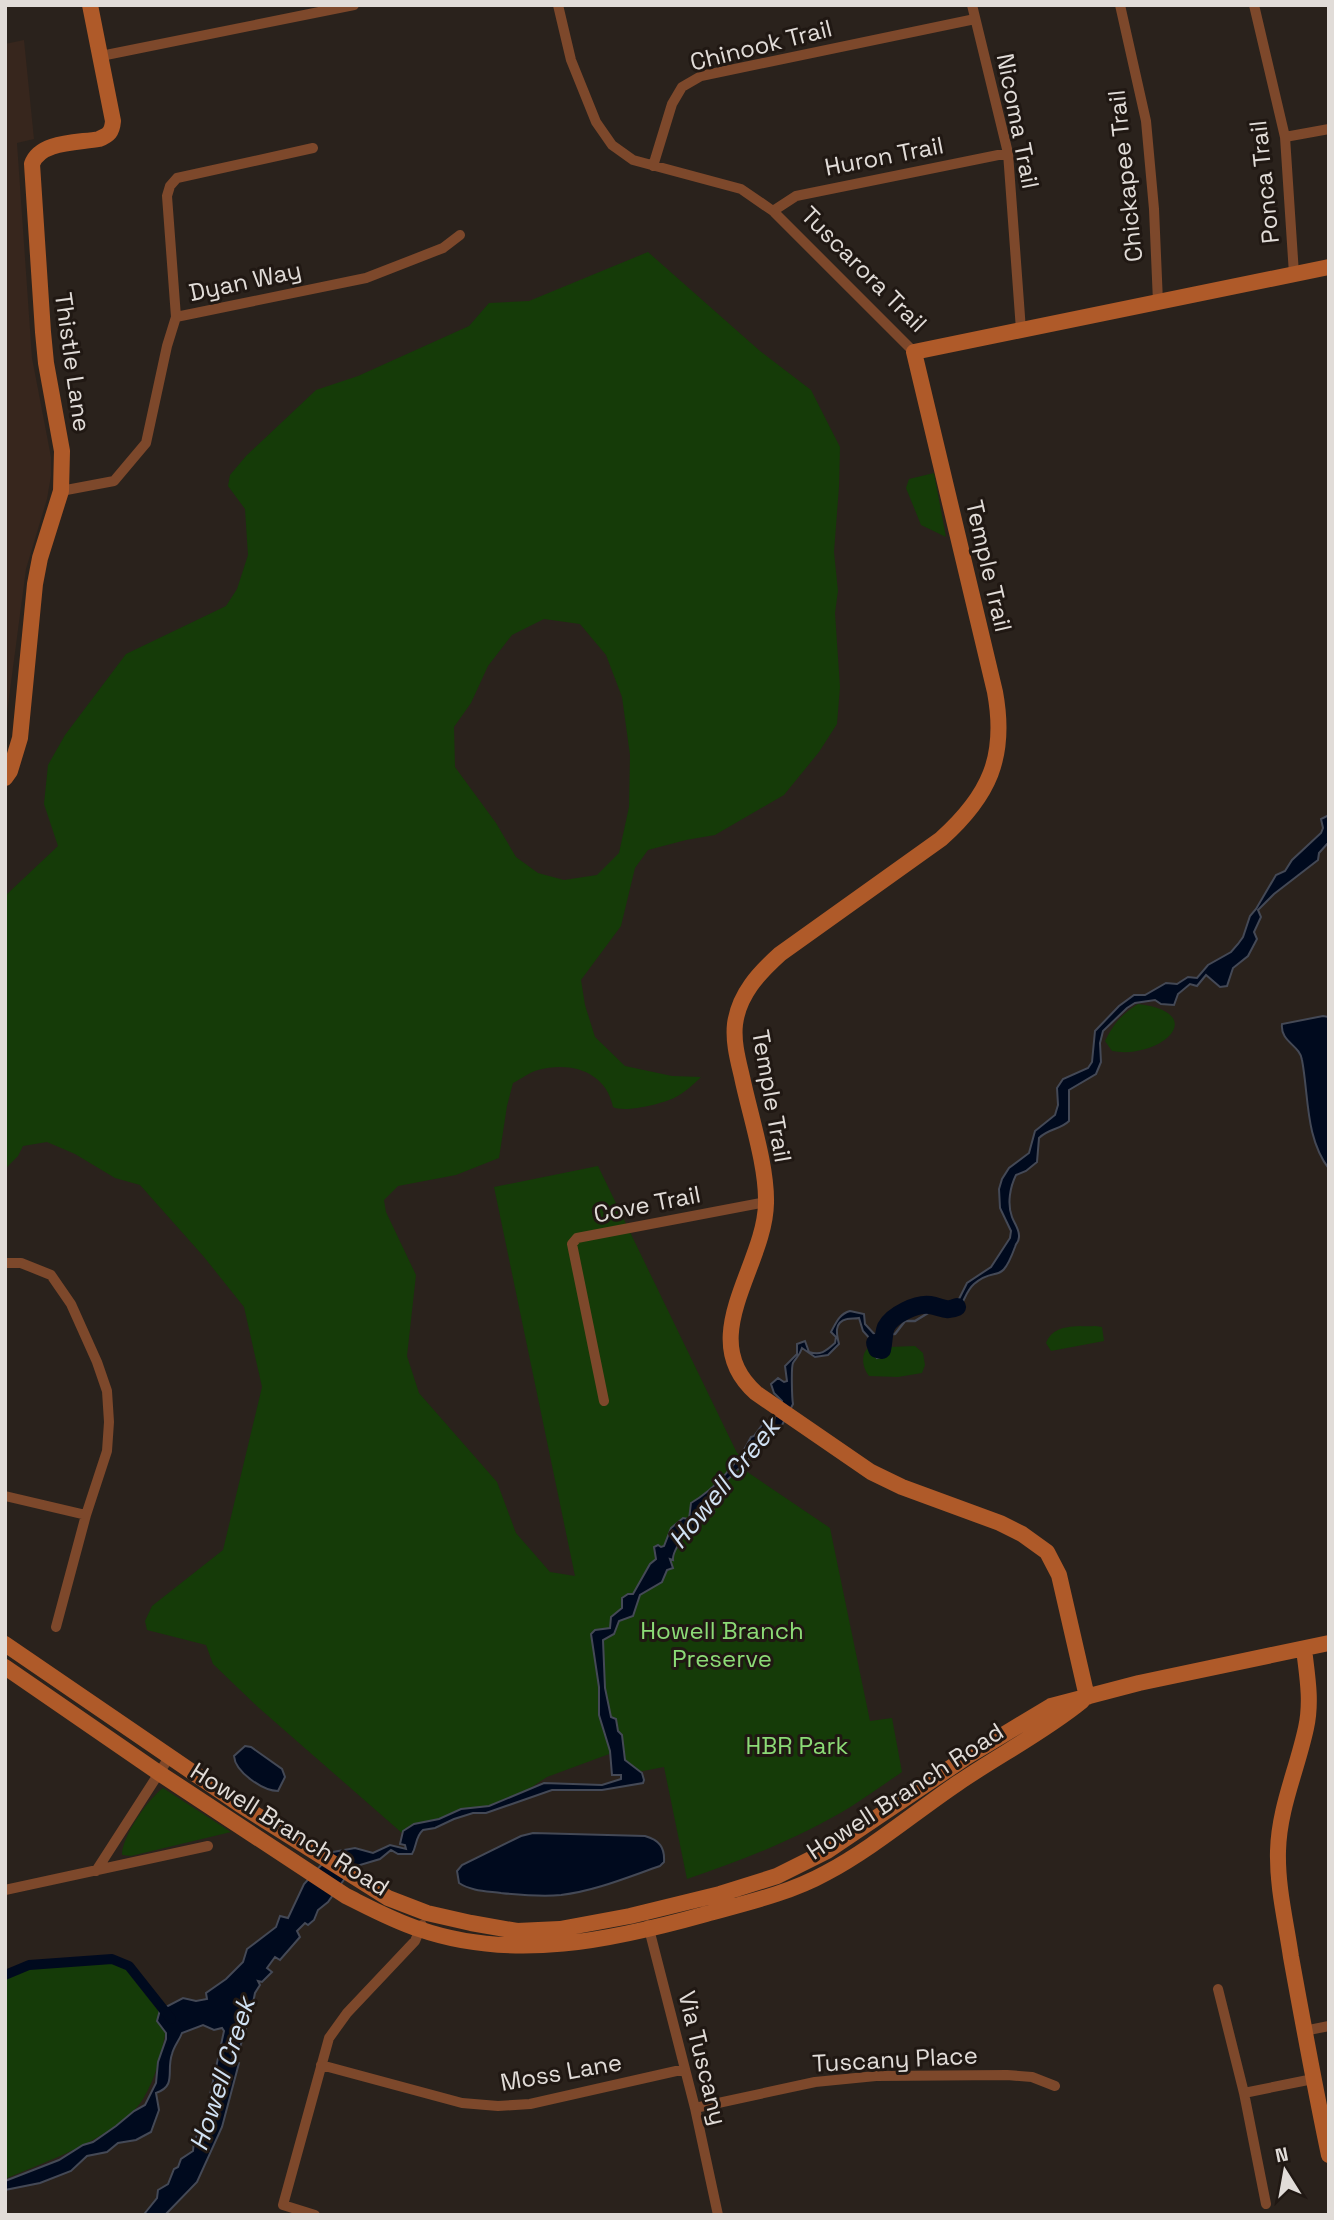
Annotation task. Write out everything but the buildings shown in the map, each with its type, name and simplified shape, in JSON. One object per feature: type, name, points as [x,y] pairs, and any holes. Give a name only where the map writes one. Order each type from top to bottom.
[{"type":"street","name":"Thistle Lane","points":[[5,778],[10,771],[20,738],[40,558],[61,491],[62,451],[43,332],[32,164],[42,150],[99,139],[111,132],[113,121],[90,5]]},
{"type":"street","points":[[100,56],[354,5]]},
{"type":"street","name":"Tuscarora Trail","points":[[558,5],[571,60],[596,122],[612,145],[633,160],[741,189],[773,211],[914,352],[1329,267]]},
{"type":"street","name":"Nicoma Trail","points":[[972,5],[1008,153],[1021,330]]},
{"type":"street","name":"Chickapee Trail","points":[[1120,5],[1146,121],[1154,209],[1158,302]]},
{"type":"street","name":"Ponca Trail","points":[[1258,6],[1285,137],[1294,274]]},
{"type":"street","name":"Chinook Trail","points":[[653,166],[672,104],[682,86],[701,76],[975,19]]},
{"type":"street","points":[[1285,137],[1329,129]]},
{"type":"street","points":[[176,317],[167,197],[170,186],[177,178],[313,148]]},
{"type":"street","name":"Huron Trail","points":[[773,211],[796,196],[1008,153]]},
{"type":"street","name":"Dyan Way","points":[[61,491],[114,481],[146,443],[176,317],[366,278],[443,248],[460,235]]},
{"type":"street","name":"Temple Trail","points":[[914,352],[995,692],[1000,724],[999,743],[987,784],[961,821],[941,839],[780,954],[757,976],[744,997],[736,1019],[735,1038],[762,1168],[766,1202],[760,1236],[736,1305],[730,1346],[743,1380],[756,1393],[871,1472],[902,1487],[1000,1523],[1022,1534],[1047,1552],[1059,1575],[1087,1697]]},
{"type":"street","name":"Cove Trail","points":[[604,1401],[572,1244],[577,1238],[766,1202]]},
{"type":"street","points":[[5,1263],[21,1263],[51,1275],[71,1304],[107,1391],[107,1451],[86,1515],[56,1627]]},
{"type":"street","points":[[5,1496],[86,1515]]},
{"type":"street","name":"Howell Branch Road","points":[[5,1644],[320,1857],[388,1898],[427,1913],[517,1931],[560,1929],[645,1912],[720,1894],[776,1876],[828,1851],[1015,1726],[1051,1706],[1139,1683],[1329,1643]]},
{"type":"street","points":[[1304,1649],[1310,1692],[1306,1726],[1297,1766],[1283,1806],[1278,1851],[1280,1889],[1304,2031],[1329,2155]]},
{"type":"street","points":[[5,1667],[159,1773],[170,1756]]},
{"type":"street","name":"Howell Branch Road","points":[[96,1871],[159,1773],[346,1896],[420,1930],[515,1947],[604,1940],[650,1930],[782,1892],[826,1873],[1059,1719],[1087,1697]]},
{"type":"street","points":[[5,1890],[208,1846]]},
{"type":"street","name":"Via Tuscany","points":[[645,1912],[695,2108],[716,2214]]},
{"type":"street","points":[[315,2215],[283,2205],[330,2038],[347,2013],[415,1941],[427,1913]]},
{"type":"street","points":[[1218,1989],[1244,2093],[1266,2204]]},
{"type":"street","points":[[1304,2031],[1329,2026]]},
{"type":"street","name":"Moss Lane","points":[[321,2065],[462,2103],[498,2106],[530,2104],[685,2068]]},
{"type":"street","name":"Tuscany Place","points":[[695,2108],[815,2082],[876,2076],[1007,2075],[1032,2077],[1055,2086]]},
{"type":"street","points":[[1244,2093],[1313,2079]]},
{"type":"shaded area","points":[[24,40],[34,139],[17,143],[32,358],[51,457],[51,476],[47,499],[26,569],[5,728],[5,44]]},
{"type":"green space","points":[[648,252],[760,351],[811,390],[840,447],[834,552],[838,591],[835,613],[840,687],[837,724],[819,752],[784,795],[715,835],[648,850],[635,868],[621,926],[581,980],[595,1037],[625,1066],[672,1076],[701,1077],[674,1098],[652,1105],[619,1109],[613,1107],[603,1085],[585,1072],[562,1067],[535,1071],[513,1083],[499,1158],[456,1175],[398,1186],[384,1200],[386,1212],[416,1275],[407,1356],[419,1393],[497,1482],[516,1533],[550,1572],[575,1576],[494,1187],[598,1166],[737,1453],[751,1462],[743,1469],[830,1528],[870,1721],[892,1718],[902,1772],[852,1806],[813,1828],[751,1856],[687,1879],[664,1767],[617,1776],[612,1753],[547,1777],[515,1798],[424,1826],[410,1840],[259,1708],[213,1664],[206,1645],[147,1630],[145,1621],[152,1606],[223,1550],[262,1387],[244,1307],[140,1185],[115,1178],[75,1154],[47,1142],[23,1146],[18,1156],[5,1169],[5,896],[58,846],[44,804],[48,765],[65,735],[126,654],[226,606],[237,589],[248,555],[245,509],[228,486],[230,475],[246,456],[316,390],[358,376],[469,326],[489,303],[529,301]],"holes":[[[544,619],[580,624],[606,655],[622,697],[630,755],[629,807],[619,853],[597,875],[564,880],[538,873],[516,857],[496,823],[455,767],[454,727],[471,703],[488,666],[512,635]]]},
{"type":"green space","points":[[934,473],[946,537],[921,525],[906,488],[909,479]]},
{"type":"green space","points":[[1138,1004],[1160,1009],[1172,1016],[1175,1025],[1171,1034],[1147,1049],[1112,1051],[1105,1041],[1108,1035],[1119,1020]]},
{"type":"green space","points":[[1102,1327],[1104,1341],[1051,1351],[1046,1343],[1054,1332],[1060,1329]]},
{"type":"green space","points":[[915,1346],[923,1353],[925,1365],[922,1373],[898,1377],[869,1376],[867,1373],[863,1358],[868,1348],[873,1355],[884,1356],[889,1347]]},
{"type":"green space","points":[[163,1788],[231,1832],[131,1856],[122,1855],[126,1838],[137,1818]]},
{"type":"green space","points":[[117,1958],[167,2022],[159,2062],[148,2090],[132,2112],[100,2136],[5,2179],[5,1975],[28,1966]]},
{"type":"water","points":[[1329,815],[1328,843],[1319,853],[1318,860],[1258,910],[1261,917],[1254,932],[1257,939],[1248,956],[1233,968],[1227,986],[1220,987],[1206,975],[1197,986],[1190,984],[1178,994],[1174,1005],[1161,1004],[1155,1000],[1135,1003],[1103,1031],[1100,1043],[1101,1062],[1096,1074],[1069,1090],[1069,1121],[1039,1138],[1037,1162],[1016,1175],[1010,1207],[1019,1237],[1006,1267],[974,1284],[957,1310],[945,1313],[936,1311],[936,1306],[955,1307],[967,1283],[991,1267],[1010,1238],[1011,1231],[1000,1208],[999,1189],[1002,1179],[1009,1168],[1029,1153],[1035,1131],[1055,1115],[1058,1105],[1057,1088],[1063,1079],[1088,1068],[1092,1062],[1095,1031],[1134,995],[1145,995],[1166,983],[1177,984],[1188,977],[1197,978],[1208,965],[1231,952],[1243,937],[1250,916],[1276,875],[1285,871],[1292,860],[1321,833],[1321,819]]},
{"type":"water","points":[[1329,1017],[1329,1169],[1321,1157],[1312,1130],[1300,1055],[1282,1030],[1282,1024]]},
{"type":"water","points":[[850,1311],[864,1314],[865,1324],[877,1337],[880,1347],[882,1341],[887,1342],[884,1356],[877,1358],[868,1346],[872,1341],[863,1331],[859,1318],[840,1323],[837,1330],[839,1344],[828,1355],[815,1357],[802,1348],[792,1366],[793,1404],[781,1427],[713,1494],[711,1502],[714,1511],[709,1510],[690,1535],[686,1534],[675,1550],[673,1560],[670,1559],[673,1568],[667,1570],[662,1582],[640,1595],[633,1616],[619,1621],[614,1634],[603,1640],[605,1688],[611,1717],[616,1719],[618,1731],[622,1735],[625,1760],[642,1773],[643,1783],[602,1790],[552,1790],[486,1813],[473,1813],[423,1830],[412,1854],[398,1854],[391,1850],[380,1859],[353,1867],[328,1902],[318,1910],[314,1920],[308,1925],[305,1923],[297,1931],[300,1937],[280,1960],[275,1957],[267,1968],[272,1972],[262,1982],[258,1981],[260,1985],[255,1993],[251,2013],[244,2011],[239,2025],[246,2029],[239,2050],[236,2049],[232,2060],[239,2063],[222,2127],[197,2182],[165,2215],[145,2213],[157,2198],[158,2190],[168,2184],[181,2159],[193,2151],[194,2141],[204,2122],[224,2031],[222,2028],[214,2030],[203,2025],[182,2033],[170,2060],[169,2082],[156,2093],[159,2110],[151,2132],[136,2140],[118,2143],[107,2152],[87,2156],[71,2171],[40,2183],[5,2190],[5,2181],[59,2160],[93,2142],[145,2105],[156,2083],[158,2062],[166,2039],[166,2033],[157,2021],[160,2010],[183,1998],[196,2001],[207,1999],[206,1993],[226,1979],[243,1962],[247,1949],[276,1927],[280,1916],[288,1918],[304,1884],[333,1852],[355,1848],[373,1853],[390,1845],[406,1849],[405,1845],[400,1844],[403,1831],[414,1824],[439,1819],[461,1809],[489,1806],[544,1783],[602,1785],[621,1779],[621,1775],[612,1775],[610,1751],[599,1715],[599,1687],[591,1634],[595,1630],[610,1628],[611,1617],[622,1608],[622,1598],[633,1594],[650,1564],[656,1559],[654,1547],[664,1546],[671,1528],[683,1518],[689,1519],[691,1503],[726,1474],[762,1425],[773,1422],[782,1401],[774,1393],[771,1384],[778,1378],[787,1381],[785,1366],[797,1354],[797,1344],[805,1341],[809,1352],[813,1353],[826,1350],[835,1343],[836,1337],[831,1332],[836,1322]]},
{"type":"water","points":[[245,1746],[251,1747],[282,1769],[285,1777],[278,1791],[258,1784],[239,1768],[234,1756]]},
{"type":"water","points":[[533,1833],[645,1836],[660,1845],[664,1862],[660,1866],[611,1883],[561,1895],[531,1896],[490,1892],[459,1883],[457,1871],[462,1865],[521,1836]]},
{"type":"waterway","name":"Howell Creek","points":[[875,1343],[877,1349],[882,1350],[886,1327],[905,1311],[925,1305],[947,1309],[957,1307]]},
{"type":"waterway","points":[[884,1344],[890,1334],[895,1334],[905,1321],[915,1321],[933,1310],[939,1311]]},
{"type":"waterway","points":[[5,1975],[29,1965],[112,1959],[129,1966],[171,2019]]},
{"type":"park label","name":"Howell Branch Preserve","points":[[722,1644]]},
{"type":"park label","name":"HBR Park","points":[[797,1745]]}]
